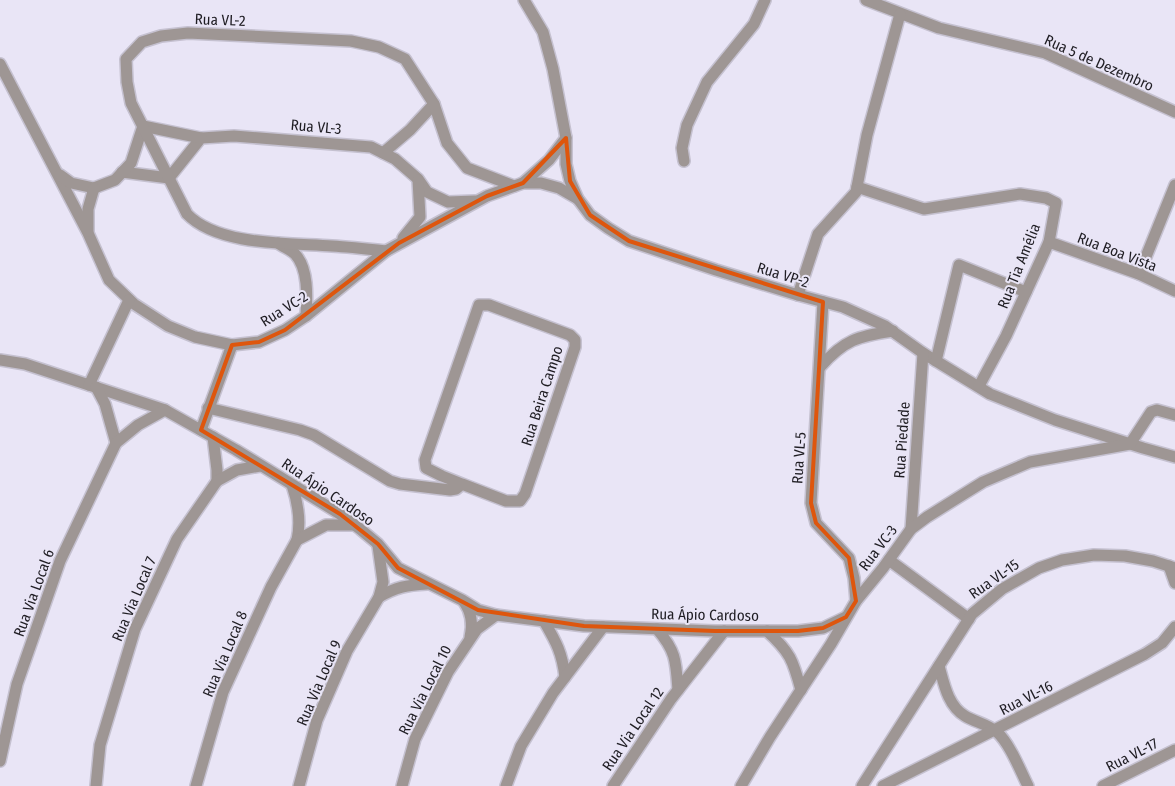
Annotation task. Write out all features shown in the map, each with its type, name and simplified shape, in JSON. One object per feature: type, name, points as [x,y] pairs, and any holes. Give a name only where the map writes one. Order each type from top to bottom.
[{"type":"street","name":"Rua VP-2","points":[[524,0],[543,32],[553,69],[566,138],[566,164],[570,181],[578,199],[590,215],[608,228],[629,241],[798,295],[843,307],[893,331],[936,361],[990,394],[1055,420],[1175,457]]},
{"type":"street","points":[[684,161],[682,148],[687,125],[707,82],[754,24],[765,0]]},
{"type":"street","name":"Rua 5 de Dezembro","points":[[866,0],[940,28],[1045,53],[1175,112]]},
{"type":"street","points":[[798,295],[818,234],[856,192],[867,135],[900,14]]},
{"type":"street","name":"Rua VL-2","points":[[386,251],[277,242],[255,242],[196,224],[187,214],[131,103],[127,82],[126,59],[142,42],[161,36],[188,33],[351,41],[379,47],[405,60],[434,104],[446,143],[466,168],[519,185]]},
{"type":"street","name":"Rua VC-2","points":[[0,64],[88,233],[109,280],[130,300],[168,326],[195,337],[232,345],[258,342],[285,330],[306,316],[386,251],[487,196],[519,185],[541,183],[559,188],[578,199]]},
{"type":"street","points":[[383,153],[410,130],[434,104]]},
{"type":"street","points":[[57,173],[71,183],[94,188],[115,180],[131,163],[143,126]]},
{"type":"street","name":"Rua VL-3","points":[[143,126],[201,138],[234,136],[371,147],[395,159],[418,179],[428,192],[448,202],[477,201]]},
{"type":"street","points":[[122,172],[169,178],[201,138]]},
{"type":"street","points":[[519,185],[549,160],[566,138]]},
{"type":"street","points":[[399,243],[420,217],[418,179]]},
{"type":"street","points":[[1139,274],[1175,184]]},
{"type":"street","name":"Rua Tia Amélia","points":[[857,187],[924,209],[1020,194],[1046,198],[1056,203],[1048,242],[1006,336],[979,386]]},
{"type":"street","points":[[88,233],[88,209],[94,188]]},
{"type":"street","points":[[277,242],[295,254],[301,265],[307,288],[306,316]]},
{"type":"street","name":"Rua Boa Vista","points":[[1048,242],[1139,274],[1175,291]]},
{"type":"street","points":[[936,361],[958,265],[1026,292]]},
{"type":"street","points":[[116,443],[105,404],[92,386],[130,300]]},
{"type":"street","name":"Rua VL-5","points":[[823,302],[811,503],[816,524],[849,558],[854,578],[856,601]]},
{"type":"street","name":"Rua Beira Campo","points":[[479,305],[489,305],[570,334],[576,340],[575,347],[525,494],[520,501],[506,501],[462,484],[426,468],[425,460],[479,305]]},
{"type":"street","points":[[820,366],[844,343],[867,334],[893,331]]},
{"type":"street","points":[[201,430],[232,345]]},
{"type":"street","name":"Rua Piedade","points":[[911,530],[923,352]]},
{"type":"street","name":"Rua Ápio Cardoso","points":[[0,360],[26,364],[165,410],[213,437],[355,525],[378,544],[398,568],[478,610],[496,615],[544,621],[603,626],[724,631],[798,631],[823,628],[846,617]]},
{"type":"street","points":[[208,408],[314,435],[390,481],[400,484],[450,490],[456,489],[462,484]]},
{"type":"street","name":"Rua Via Local 6","points":[[0,761],[17,684],[60,561],[116,443],[138,425],[165,410]]},
{"type":"street","points":[[1130,444],[1151,412],[1156,410],[1175,415]]},
{"type":"street","points":[[213,437],[216,450],[217,481]]},
{"type":"street","name":"Rua VC-3","points":[[741,786],[856,601],[911,530],[926,517],[983,482],[1030,462],[1130,444]]},
{"type":"street","name":"Rua Via Local 7","points":[[96,786],[100,746],[135,629],[177,539],[217,481],[237,470],[260,466]]},
{"type":"street","name":"Rua Via Local 8","points":[[196,786],[223,692],[271,587],[297,540],[300,528],[297,500],[292,485]]},
{"type":"street","points":[[297,540],[326,525],[355,525]]},
{"type":"street","name":"Rua Via Local 9","points":[[299,786],[317,720],[346,651],[379,597],[383,582],[378,544]]},
{"type":"street","name":"Rua VL-15","points":[[862,786],[968,619],[1009,584],[1039,568],[1062,560],[1094,555],[1125,556],[1172,567]]},
{"type":"street","points":[[889,560],[968,619]]},
{"type":"street","points":[[1172,567],[1175,583]]},
{"type":"street","points":[[379,597],[395,588],[411,584],[429,584]]},
{"type":"street","name":"Rua Via Local 10","points":[[462,600],[472,618],[470,638]]},
{"type":"street","name":"Rua Via Local 10","points":[[402,786],[415,739],[448,672],[477,629],[496,615]]},
{"type":"street","points":[[544,621],[554,637],[563,658],[565,677]]},
{"type":"street","points":[[506,786],[521,746],[553,693],[603,626]]},
{"type":"street","name":"Rua VL-16","points":[[883,786],[1145,654],[1162,643],[1175,627]]},
{"type":"street","name":"Rua Via Local 12","points":[[657,629],[670,643],[676,662],[678,690]]},
{"type":"street","name":"Rua Via Local 12","points":[[613,786],[678,690],[724,631]]},
{"type":"street","points":[[767,631],[782,645],[794,663],[801,690]]},
{"type":"street","points":[[939,666],[951,702],[964,716],[998,733],[1012,754],[1028,786]]},
{"type":"street","name":"Rua VL-17","points":[[1103,786],[1172,753]]},
{"type":"street","points":[[1124,786],[1128,773]]},
{"type":"highlighted area","points":[[566,138],[570,181],[590,215],[629,241],[823,302],[811,503],[816,523],[849,558],[856,601],[846,617],[823,628],[798,631],[715,631],[584,626],[478,610],[398,568],[378,544],[340,514],[201,430],[232,345],[259,342],[285,330],[399,243],[487,196],[523,183]]}]
